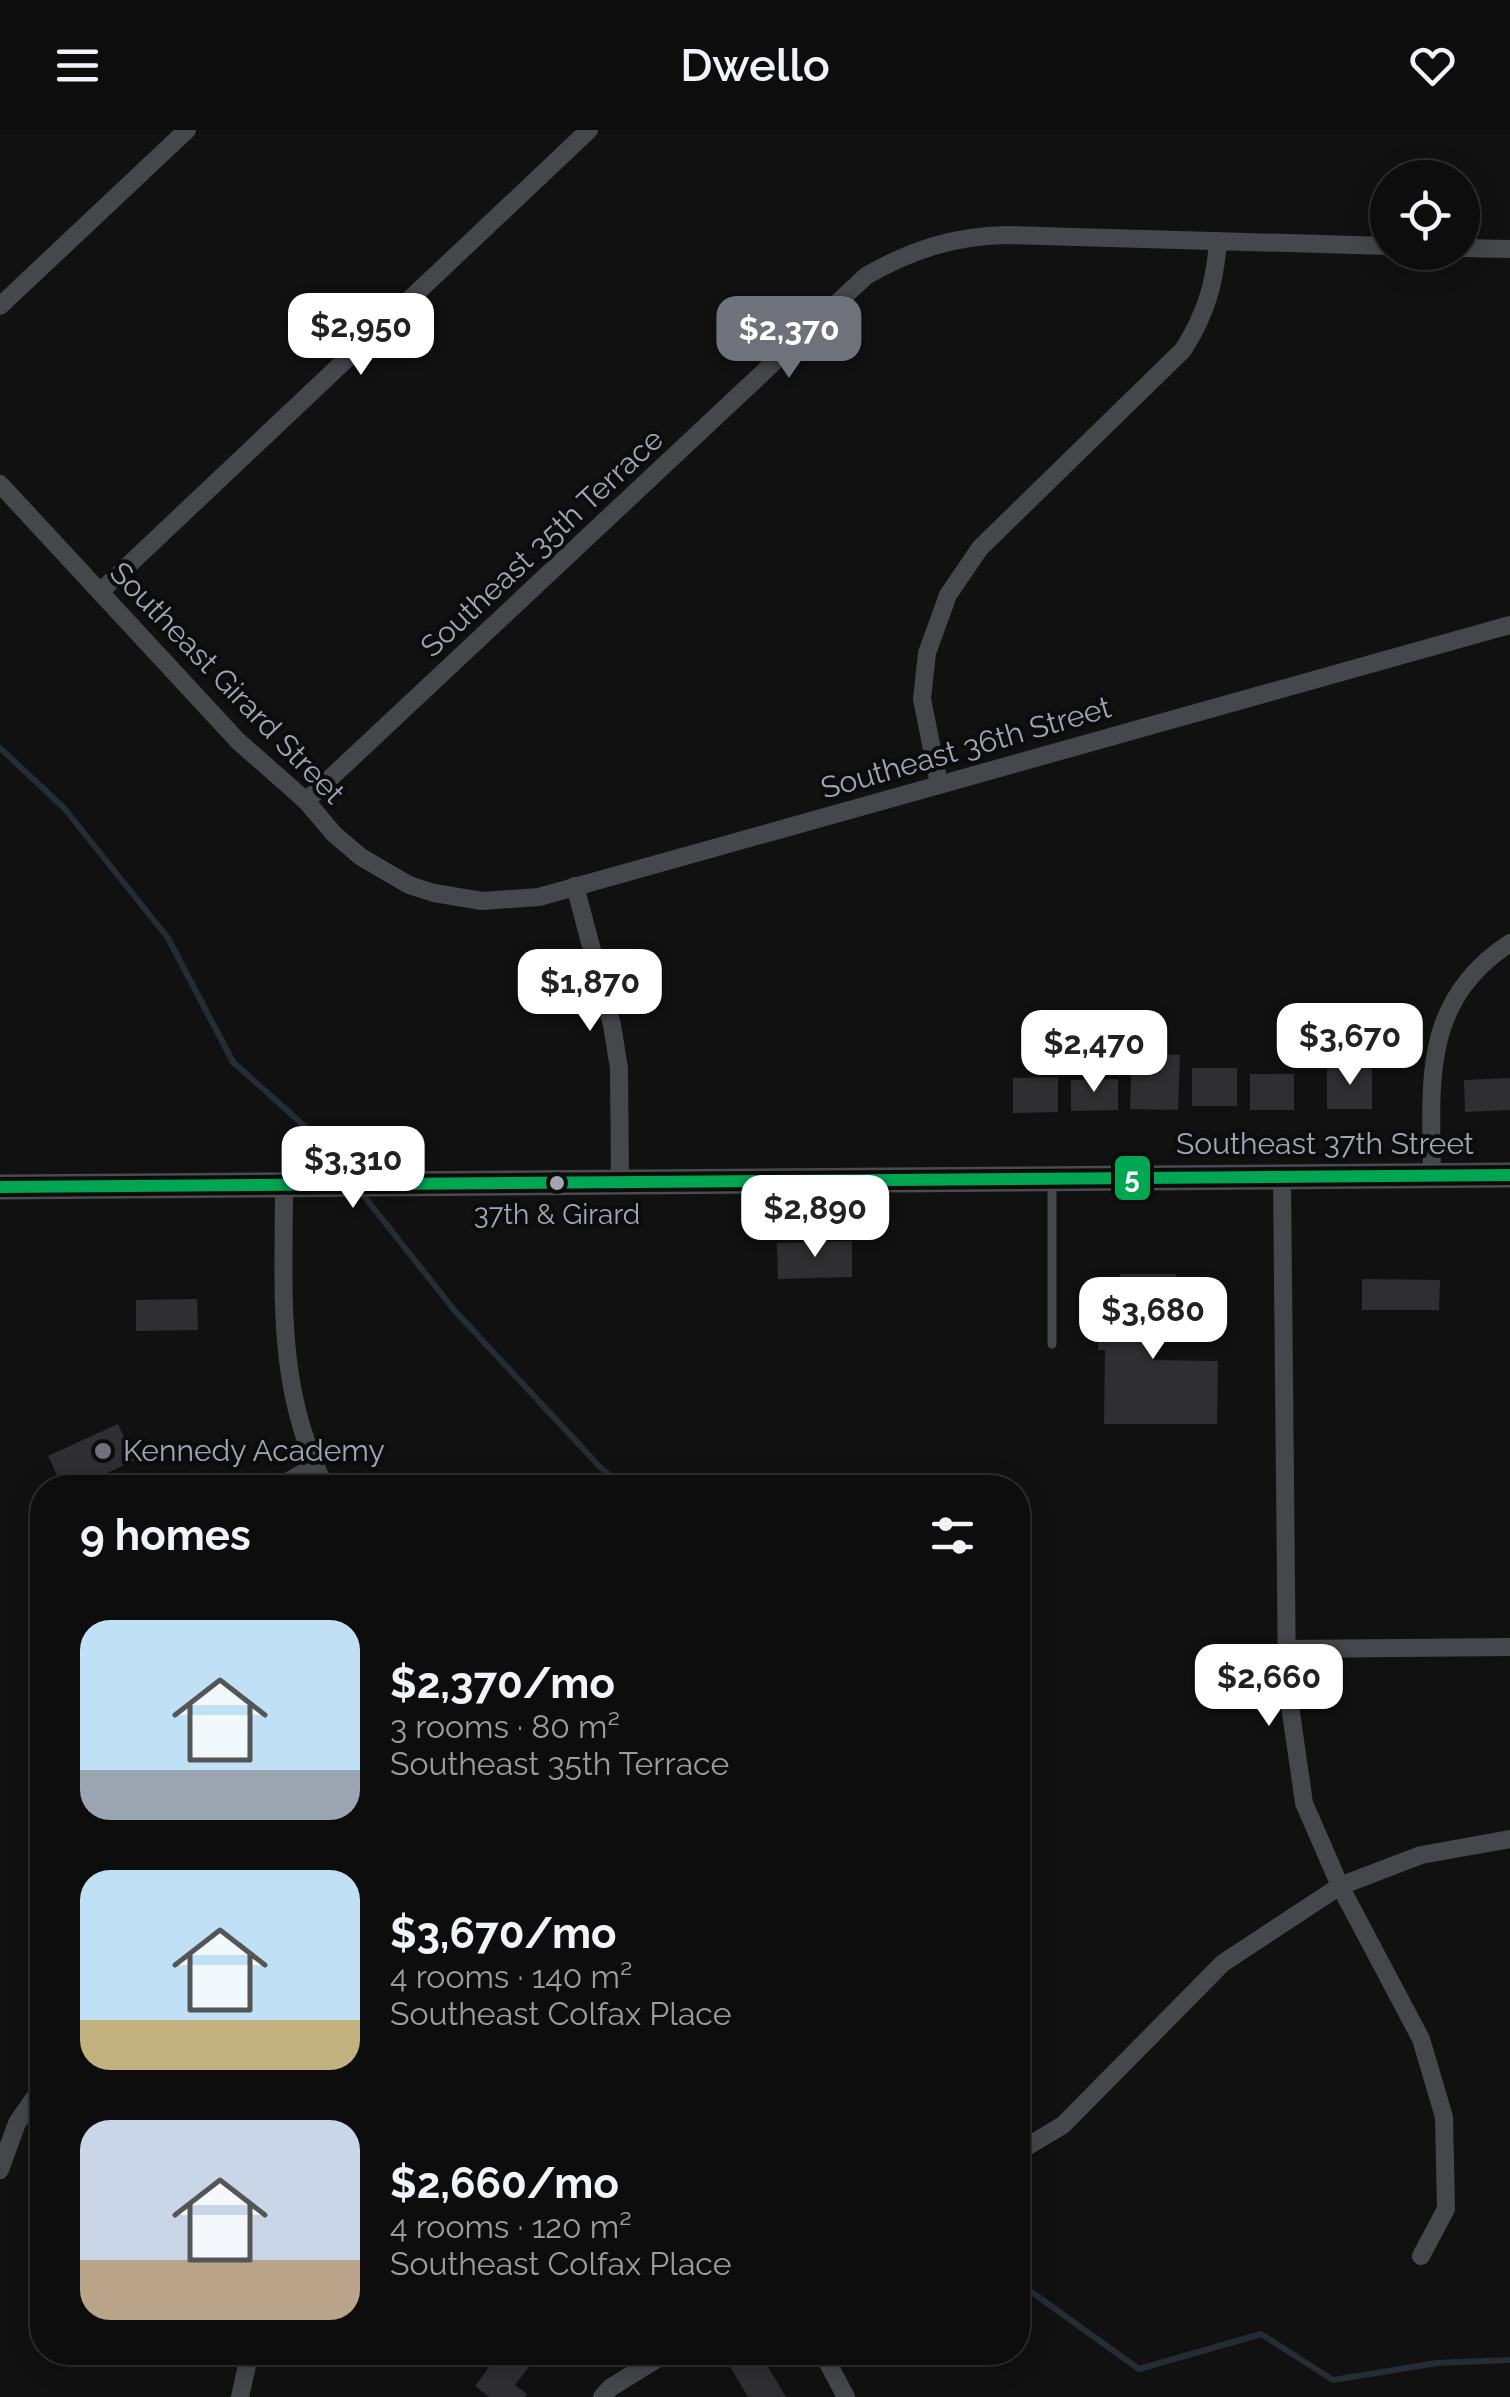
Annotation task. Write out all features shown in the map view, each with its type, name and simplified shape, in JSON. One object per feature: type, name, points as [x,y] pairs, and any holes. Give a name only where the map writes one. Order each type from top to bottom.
[{"type":"main road","name":"Southeast 37th Street","points":[[0,1187],[1510,1175]]},
{"type":"street","points":[[0,306],[187,130]]},
{"type":"street","points":[[100,592],[589,130]]},
{"type":"street","name":"Southeast 35th Terrace","points":[[306,801],[866,276],[926,246],[980,236],[1370,245]]},
{"type":"street","points":[[939,784],[922,699],[927,653],[948,595],[980,548],[1183,350],[1199,326],[1210,298],[1218,241]]},
{"type":"street","points":[[1480,248],[1510,249]]},
{"type":"street","name":"Southeast Girard Street","points":[[0,484],[238,742],[306,801],[334,834],[360,857],[409,885],[434,893]]},
{"type":"street","name":"Southeast 36th Street","points":[[434,893],[482,901],[520,900],[1510,626]]},
{"type":"street","points":[[575,886],[620,1068],[620,1182]]},
{"type":"street","points":[[1432,1176],[1432,1060],[1439,1030],[1461,988],[1510,943]]},
{"type":"street","points":[[1282,1176],[1287,1685],[1304,1803],[1340,1886],[1421,2039],[1444,2117],[1446,2209],[1421,2256]]},
{"type":"street","points":[[292,1184],[284,1325],[288,1373],[296,1414],[320,1475]]},
{"type":"street","points":[[299,1475],[315,1466]]},
{"type":"street","points":[[1287,1649],[1510,1647]]},
{"type":"street","points":[[1030,2145],[1063,2125],[1223,1963],[1340,1886],[1421,1854],[1510,1839]]},
{"type":"street","points":[[0,2170],[18,2123],[30,2105]]},
{"type":"street","points":[[240,2397],[247,2365]]},
{"type":"street","points":[[602,2397],[647,2365]]},
{"type":"street","points":[[829,2365],[846,2397]]},
{"type":"lane","points":[[1052,1179],[1052,1344]]},
{"type":"building","points":[[1132,1053],[1180,1055],[1178,1110],[1130,1109]]},
{"type":"building","points":[[1327,1067],[1372,1067],[1372,1109],[1327,1109]]},
{"type":"building","points":[[1192,1068],[1237,1068],[1237,1106],[1192,1106]]},
{"type":"building","points":[[1250,1074],[1294,1074],[1294,1110],[1250,1110]]},
{"type":"building","points":[[1058,1077],[1058,1112],[1013,1113],[1013,1078]]},
{"type":"building","points":[[1510,1078],[1510,1110],[1465,1112],[1464,1080]]},
{"type":"building","points":[[1118,1079],[1118,1110],[1071,1111],[1071,1080]]},
{"type":"building","points":[[852,1241],[852,1277],[778,1279],[777,1243]]},
{"type":"building","points":[[1120,1274],[1176,1274],[1177,1321],[1153,1347],[1154,1360],[1218,1361],[1217,1424],[1104,1424],[1105,1350],[1098,1350],[1098,1333],[1114,1332],[1114,1321],[1121,1321]]},
{"type":"building","points":[[1362,1279],[1440,1280],[1439,1310],[1362,1310]]},
{"type":"building","points":[[197,1299],[198,1330],[136,1331],[136,1300]]},
{"type":"building","points":[[118,1424],[135,1460],[103,1475],[57,1475],[48,1456]]},
{"type":"building","points":[[490,2365],[530,2365],[515,2385],[527,2394],[525,2397],[489,2397],[475,2386]]},
{"type":"building","points":[[729,2365],[767,2365],[786,2397],[748,2397]]},
{"type":"waterway","points":[[0,748],[64,808],[168,938],[233,1062],[319,1139],[350,1177]]},
{"type":"waterway","points":[[360,1191],[455,1311],[610,1475]]},
{"type":"waterway","points":[[1030,2291],[1139,2369],[1261,2334],[1333,2380],[1437,2363],[1510,2360]]},
{"type":"transit line","name":"5","points":[[0,1187],[1510,1175]]},
{"type":"place","name":"37th & Girard","points":[[557,1183]]},
{"type":"place","name":"Kennedy Academy","points":[[103,1451]]}]
